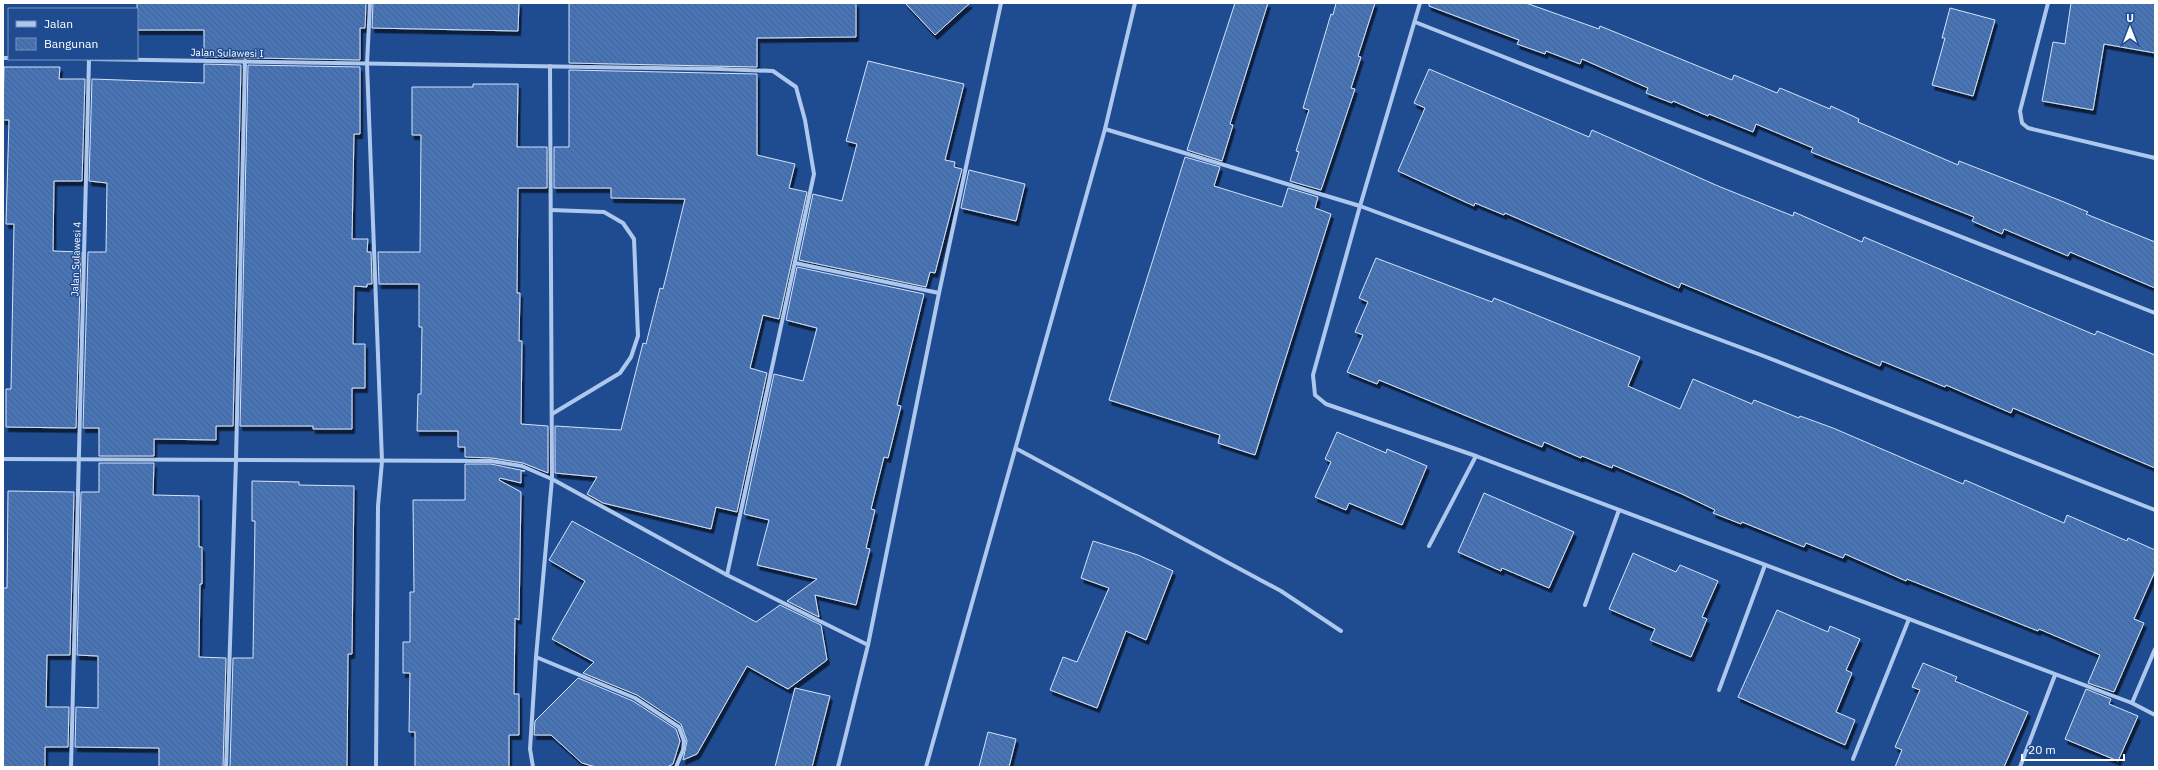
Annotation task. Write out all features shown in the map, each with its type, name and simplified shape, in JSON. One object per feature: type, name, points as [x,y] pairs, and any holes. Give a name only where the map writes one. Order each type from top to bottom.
[{"type":"street","points":[[370,3],[367,64],[382,462],[378,506],[376,767]]},
{"type":"street","points":[[838,767],[868,645],[939,293],[1001,3]]},
{"type":"street","points":[[926,767],[1017,449],[1106,129],[1135,3]]},
{"type":"street","points":[[1420,3],[1360,206],[1313,376],[1315,395],[1326,404],[1476,456],[2132,703],[2155,715]]},
{"type":"street","points":[[2048,3],[2020,111],[2022,122],[2028,128],[2155,158]]},
{"type":"street","points":[[1414,22],[2155,313]]},
{"type":"street","name":"Jalan Sulawesi 4","points":[[71,767],[89,60]]},
{"type":"street","name":"Jalan Sulawesi I","points":[[138,60],[773,71],[796,87],[805,120],[814,174],[727,575]]},
{"type":"street","points":[[226,767],[236,460],[245,61]]},
{"type":"street","points":[[533,767],[530,749],[536,657],[552,479],[550,66]]},
{"type":"street","points":[[1106,129],[1360,206],[1761,355],[2155,510]]},
{"type":"street","points":[[551,210],[604,212],[624,223],[634,239],[638,336],[631,357],[620,373],[552,414]]},
{"type":"street","points":[[795,263],[939,293]]},
{"type":"street","points":[[1017,449],[1281,591],[1341,631]]},
{"type":"street","points":[[1429,546],[1476,456]]},
{"type":"street","points":[[3,459],[491,462],[522,466],[552,479],[727,575],[868,645]]},
{"type":"street","points":[[1585,605],[1618,510]]},
{"type":"street","points":[[1718,690],[1765,566]]},
{"type":"street","points":[[1853,759],[1909,619]]},
{"type":"street","points":[[2132,703],[2155,649]]},
{"type":"street","points":[[536,657],[635,698],[679,727],[684,741],[683,750],[676,767]]},
{"type":"street","points":[[2020,767],[2055,674]]},
{"type":"building","points":[[137,3],[366,3],[365,28],[360,28],[360,60],[204,57],[204,30],[138,30]]},
{"type":"building","points":[[373,3],[519,3],[518,31],[372,28]]},
{"type":"building","points":[[569,3],[856,3],[856,37],[757,38],[757,67],[569,63]]},
{"type":"building","points":[[905,3],[970,3],[935,35]]},
{"type":"building","points":[[1235,3],[1268,3],[1230,124],[1233,125],[1222,161],[1187,150]]},
{"type":"building","points":[[1336,3],[1375,3],[1358,56],[1361,57],[1351,88],[1355,89],[1321,190],[1290,181],[1299,152],[1296,151],[1309,110],[1303,108],[1331,14],[1333,15]]},
{"type":"building","points":[[1429,3],[1526,3],[1599,29],[1600,26],[1732,80],[1734,75],[1777,93],[1780,88],[1830,109],[1831,106],[1859,119],[1858,122],[1958,165],[1959,161],[2059,200],[2088,212],[2086,214],[2155,242],[2155,288],[2070,252],[2068,256],[2004,229],[2002,234],[1972,221],[1974,217],[1811,152],[1813,148],[1756,124],[1753,132],[1709,114],[1708,116],[1673,101],[1672,103],[1646,93],[1648,88],[1582,59],[1580,64],[1546,51],[1545,54],[1517,44],[1519,40],[1429,6]]},
{"type":"building","points":[[2071,3],[2155,3],[2155,53],[2104,44],[2093,110],[2042,101],[2053,42],[2065,44]]},
{"type":"building","points":[[1950,8],[1995,20],[1973,96],[1932,85],[1945,38],[1942,38]]},
{"type":"building","points":[[868,61],[964,84],[945,160],[955,162],[954,167],[962,169],[935,273],[930,272],[926,287],[799,260],[813,194],[842,201],[857,144],[846,141]]},
{"type":"building","points":[[204,64],[241,65],[233,426],[216,426],[216,440],[154,439],[154,456],[99,456],[99,428],[83,428],[88,252],[106,252],[107,183],[89,181],[92,79],[204,83]]},
{"type":"building","points":[[248,65],[360,67],[360,134],[354,134],[352,239],[368,239],[367,252],[371,252],[372,284],[367,284],[367,287],[354,286],[353,344],[365,344],[365,388],[352,388],[352,429],[313,429],[313,426],[240,426]]},
{"type":"building","points":[[4,67],[60,67],[59,79],[85,79],[82,181],[54,181],[53,251],[81,252],[76,428],[6,427],[6,389],[11,389],[14,224],[6,224],[9,120],[3,120]]},
{"type":"building","points":[[1429,69],[1589,137],[1592,130],[1718,186],[1793,216],[1794,212],[1862,242],[1864,237],[2095,335],[2097,331],[2155,355],[2155,468],[2013,408],[2011,413],[1946,385],[1945,387],[1882,361],[1880,366],[1681,283],[1679,288],[1505,213],[1504,215],[1475,203],[1474,206],[1398,171],[1425,108],[1414,103]]},
{"type":"building","points":[[569,70],[757,74],[757,155],[795,164],[789,188],[807,192],[779,319],[763,315],[750,368],[767,373],[737,512],[716,507],[711,529],[603,503],[587,494],[597,477],[555,473],[555,426],[621,430],[643,343],[646,344],[660,288],[663,289],[685,199],[611,198],[611,188],[554,188],[554,147],[569,147]]},
{"type":"building","points":[[473,84],[518,84],[517,147],[547,147],[547,188],[518,188],[517,293],[520,293],[519,341],[522,341],[521,424],[548,426],[548,473],[523,463],[492,458],[465,457],[465,447],[458,447],[458,431],[417,431],[418,394],[421,394],[422,327],[419,327],[419,284],[379,284],[378,252],[420,252],[421,135],[412,135],[412,87],[473,87]]},
{"type":"building","points":[[1185,157],[1220,167],[1214,186],[1282,207],[1288,188],[1318,197],[1315,208],[1331,214],[1255,455],[1218,443],[1220,435],[1109,400]]},
{"type":"building","points":[[969,170],[1025,184],[1016,221],[961,208]]},
{"type":"building","points":[[1376,258],[1492,302],[1494,298],[1640,357],[1628,386],[1680,409],[1693,379],[1752,404],[1754,400],[1799,418],[1800,416],[1833,428],[1963,484],[1965,480],[2064,523],[2067,515],[2127,541],[2128,538],[2155,550],[2155,571],[2134,619],[2144,623],[2114,692],[2088,683],[2100,655],[2039,629],[2038,631],[1907,579],[1906,581],[1845,554],[1843,558],[1806,543],[1804,547],[1742,522],[1741,524],[1713,513],[1715,510],[1682,494],[1613,465],[1612,468],[1582,456],[1581,458],[1544,442],[1542,447],[1379,380],[1377,384],[1347,372],[1363,335],[1355,332],[1368,302],[1359,298]]},
{"type":"building","points":[[797,267],[924,294],[897,405],[901,406],[888,458],[884,457],[871,509],[875,510],[866,548],[870,549],[856,605],[815,595],[819,617],[787,601],[817,579],[757,565],[769,520],[744,514],[774,374],[803,381],[817,328],[786,320]]},
{"type":"building","points":[[1337,432],[1386,453],[1387,449],[1427,466],[1402,525],[1349,503],[1346,510],[1315,497],[1331,462],[1325,459]]},
{"type":"building","points":[[99,463],[154,463],[153,495],[199,496],[199,547],[202,547],[202,584],[200,584],[199,657],[226,658],[223,767],[159,767],[159,748],[75,747],[76,707],[98,708],[98,656],[77,655],[81,492],[99,492]]},
{"type":"building","points":[[465,464],[491,464],[525,471],[521,471],[521,483],[500,478],[499,480],[521,492],[519,620],[515,618],[514,694],[519,694],[519,735],[509,735],[509,767],[415,767],[415,732],[409,732],[410,673],[403,673],[403,642],[410,642],[410,592],[414,592],[413,500],[465,500]]},
{"type":"building","points":[[252,481],[299,482],[299,485],[354,486],[352,654],[348,654],[347,767],[230,767],[233,658],[253,658],[255,521],[252,521]]},
{"type":"building","points":[[8,491],[74,492],[70,655],[47,655],[46,707],[69,707],[68,747],[45,747],[45,767],[3,767],[3,588],[7,588]]},
{"type":"building","points":[[1484,493],[1574,532],[1549,588],[1502,568],[1501,571],[1458,552]]},
{"type":"building","points":[[572,521],[756,622],[780,605],[821,625],[827,660],[788,689],[747,666],[697,754],[683,760],[687,741],[681,724],[637,695],[583,673],[594,662],[552,639],[585,581],[549,560]]},
{"type":"building","points":[[1093,541],[1138,555],[1173,571],[1146,640],[1126,631],[1097,708],[1050,690],[1063,657],[1077,662],[1109,588],[1081,578]]},
{"type":"building","points":[[1633,553],[1676,572],[1680,565],[1718,581],[1702,617],[1707,619],[1691,657],[1650,640],[1655,629],[1609,609]]},
{"type":"building","points":[[1777,610],[1828,632],[1830,626],[1860,639],[1846,670],[1852,673],[1836,712],[1855,720],[1845,745],[1738,697]]},
{"type":"building","points":[[1923,663],[1957,677],[1955,681],[2028,712],[2004,767],[1895,767],[1902,750],[1895,747],[1920,690],[1912,687]]},
{"type":"building","points":[[578,678],[633,701],[676,729],[680,741],[673,764],[667,767],[596,767],[582,763],[551,735],[534,735],[535,721]]},
{"type":"building","points":[[795,688],[830,696],[812,767],[775,767]]},
{"type":"building","points":[[2086,689],[2111,699],[2109,704],[2138,716],[2118,761],[2065,739]]},
{"type":"building","points":[[988,732],[1016,739],[1009,767],[979,767]]}]
